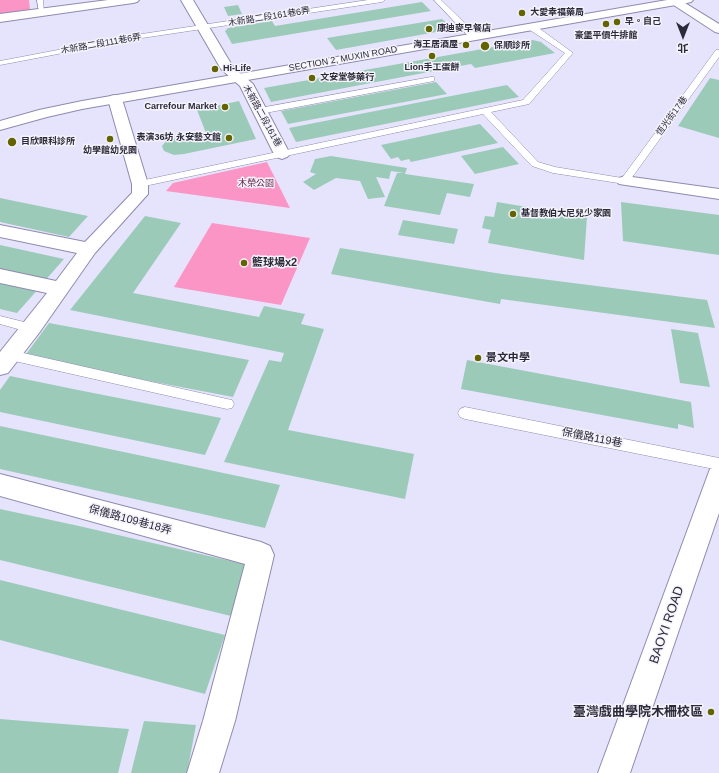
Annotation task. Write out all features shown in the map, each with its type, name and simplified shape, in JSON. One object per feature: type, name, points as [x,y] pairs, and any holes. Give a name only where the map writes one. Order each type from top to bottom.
[{"type":"street","points":[[0,18],[133,0]]},
{"type":"street","name":"木新路二段161巷","points":[[187,0],[228,69],[246,84],[282,154]]},
{"type":"street","points":[[678,1],[719,28]]},
{"type":"street","name":"SECTION 2, MUXIN ROAD","points":[[0,126],[44,113],[115,99],[473,36],[532,28],[678,1]]},
{"type":"street","points":[[5,361],[32,328],[89,249],[140,194],[140,184],[115,99]]},
{"type":"street","points":[[625,181],[719,194]]},
{"type":"street","points":[[0,230],[89,249]]},
{"type":"street","points":[[0,276],[60,289]]},
{"type":"street","name":"BAOYI ROAD","points":[[614,773],[719,477]]},
{"type":"street","name":"保儀路109巷18弄","points":[[0,485],[260,555],[218,721],[203,773]]},
{"type":"lane","points":[[40,0],[42,12]]},
{"type":"lane","name":"木新路二段161巷6弄","points":[[203,27],[382,0]]},
{"type":"lane","points":[[437,0],[473,36]]},
{"type":"lane","name":"木新路二段111巷6弄","points":[[0,63],[203,27]]},
{"type":"lane","points":[[140,184],[526,102],[569,54],[532,28]]},
{"type":"lane","name":"恆光街17巷","points":[[625,181],[719,52]]},
{"type":"lane","points":[[260,111],[431,79]]},
{"type":"lane","points":[[485,111],[534,164],[553,170],[625,181]]},
{"type":"lane","points":[[0,320],[32,328]]},
{"type":"lane","points":[[5,361],[227,404]]},
{"type":"lane","name":"保儀路119巷","points":[[465,412],[719,464]]},
{"type":"green space","points":[[0,0],[29,0],[30,10],[0,14]]},
{"type":"green space","name":"木榮公園","points":[[267,162],[290,208],[166,191],[173,183]]},
{"type":"green space","name":"籃球場x2","points":[[212,223],[310,238],[281,305],[174,287]]},
{"type":"building","points":[[422,2],[431,11],[232,44],[225,31],[228,28],[272,21],[275,26]]},
{"type":"building","points":[[238,5],[242,14],[228,16],[224,7]]},
{"type":"building","points":[[442,19],[453,29],[336,50],[327,38]]},
{"type":"building","points":[[533,40],[541,42],[555,53],[475,68],[471,64],[271,102],[264,88]]},
{"type":"building","points":[[710,78],[719,80],[719,138],[678,126]]},
{"type":"building","points":[[436,82],[447,94],[288,124],[281,111]]},
{"type":"building","points":[[507,85],[519,97],[296,142],[289,128]]},
{"type":"building","points":[[239,101],[256,139],[184,154],[174,155],[164,151],[162,146],[167,140],[206,133],[197,110]]},
{"type":"building","points":[[480,124],[498,143],[411,162],[409,159],[401,161],[398,157],[391,159],[381,145]]},
{"type":"building","points":[[503,147],[519,164],[475,174],[461,156]]},
{"type":"building","points":[[331,156],[407,168],[405,174],[474,184],[470,197],[447,193],[440,215],[384,206],[397,173],[404,173],[391,171],[389,179],[376,177],[385,197],[368,199],[360,181],[336,178],[314,190],[303,182],[316,174],[310,172],[315,159]]},
{"type":"building","points":[[0,198],[88,216],[69,237],[0,222]]},
{"type":"building","points":[[497,202],[587,217],[584,260],[488,243],[491,230],[482,228],[485,216],[494,217]]},
{"type":"building","points":[[621,202],[719,215],[719,255],[623,241]]},
{"type":"building","points":[[145,216],[181,223],[133,293],[259,317],[264,306],[305,314],[301,324],[324,329],[288,430],[414,454],[405,499],[224,462],[269,360],[281,362],[284,353],[70,310]]},
{"type":"building","points":[[403,220],[458,229],[454,244],[398,235]]},
{"type":"building","points":[[0,245],[64,259],[43,283],[0,273]]},
{"type":"building","points":[[340,248],[502,274],[707,300],[715,328],[501,299],[500,304],[331,274]]},
{"type":"building","points":[[0,278],[40,287],[17,313],[0,309]]},
{"type":"building","points":[[49,323],[249,360],[233,397],[24,357]]},
{"type":"building","points":[[671,329],[698,333],[710,387],[680,383]]},
{"type":"building","points":[[467,360],[691,402],[694,428],[678,424],[678,429],[461,389]]},
{"type":"building","points":[[10,376],[221,418],[205,455],[0,412],[0,390]]},
{"type":"building","points":[[0,426],[280,485],[265,528],[0,469]]},
{"type":"building","points":[[0,509],[248,565],[231,616],[0,560]]},
{"type":"building","points":[[0,580],[225,635],[205,694],[0,640]]},
{"type":"building","points":[[0,719],[129,729],[118,773],[0,773]]},
{"type":"building","points":[[144,721],[196,725],[187,773],[131,773]]},
{"type":"place","name":"大愛幸福藥局","points":[[522,13]]},
{"type":"place","name":"早。自己","points":[[617,22]]},
{"type":"place","name":"豪堡平價牛排館","points":[[606,24]]},
{"type":"place","name":"康迪麥早餐店","points":[[429,29]]},
{"type":"place","name":"海王居酒屋","points":[[466,45]]},
{"type":"place","name":"保順診所","points":[[485,46]]},
{"type":"place","name":"Lion手工蛋餅","points":[[432,56]]},
{"type":"place","name":"Hi-Life","points":[[215,69]]},
{"type":"place","name":"文安堂蔘藥行","points":[[312,78]]},
{"type":"place","name":"Carrefour Market","points":[[225,107]]},
{"type":"place","name":"表演36坊 永安藝文館","points":[[229,138]]},
{"type":"place","name":"幼學館幼兒園","points":[[110,139]]},
{"type":"place","name":"目欣眼科診所","points":[[12,142]]},
{"type":"place","name":"基督教伯大尼兒少家園","points":[[513,214]]},
{"type":"place","name":"籃球場x2","points":[[244,263]]},
{"type":"place","name":"景文中學","points":[[478,358]]},
{"type":"place","name":"臺灣戲曲學院木柵校區","points":[[711,712]]}]
